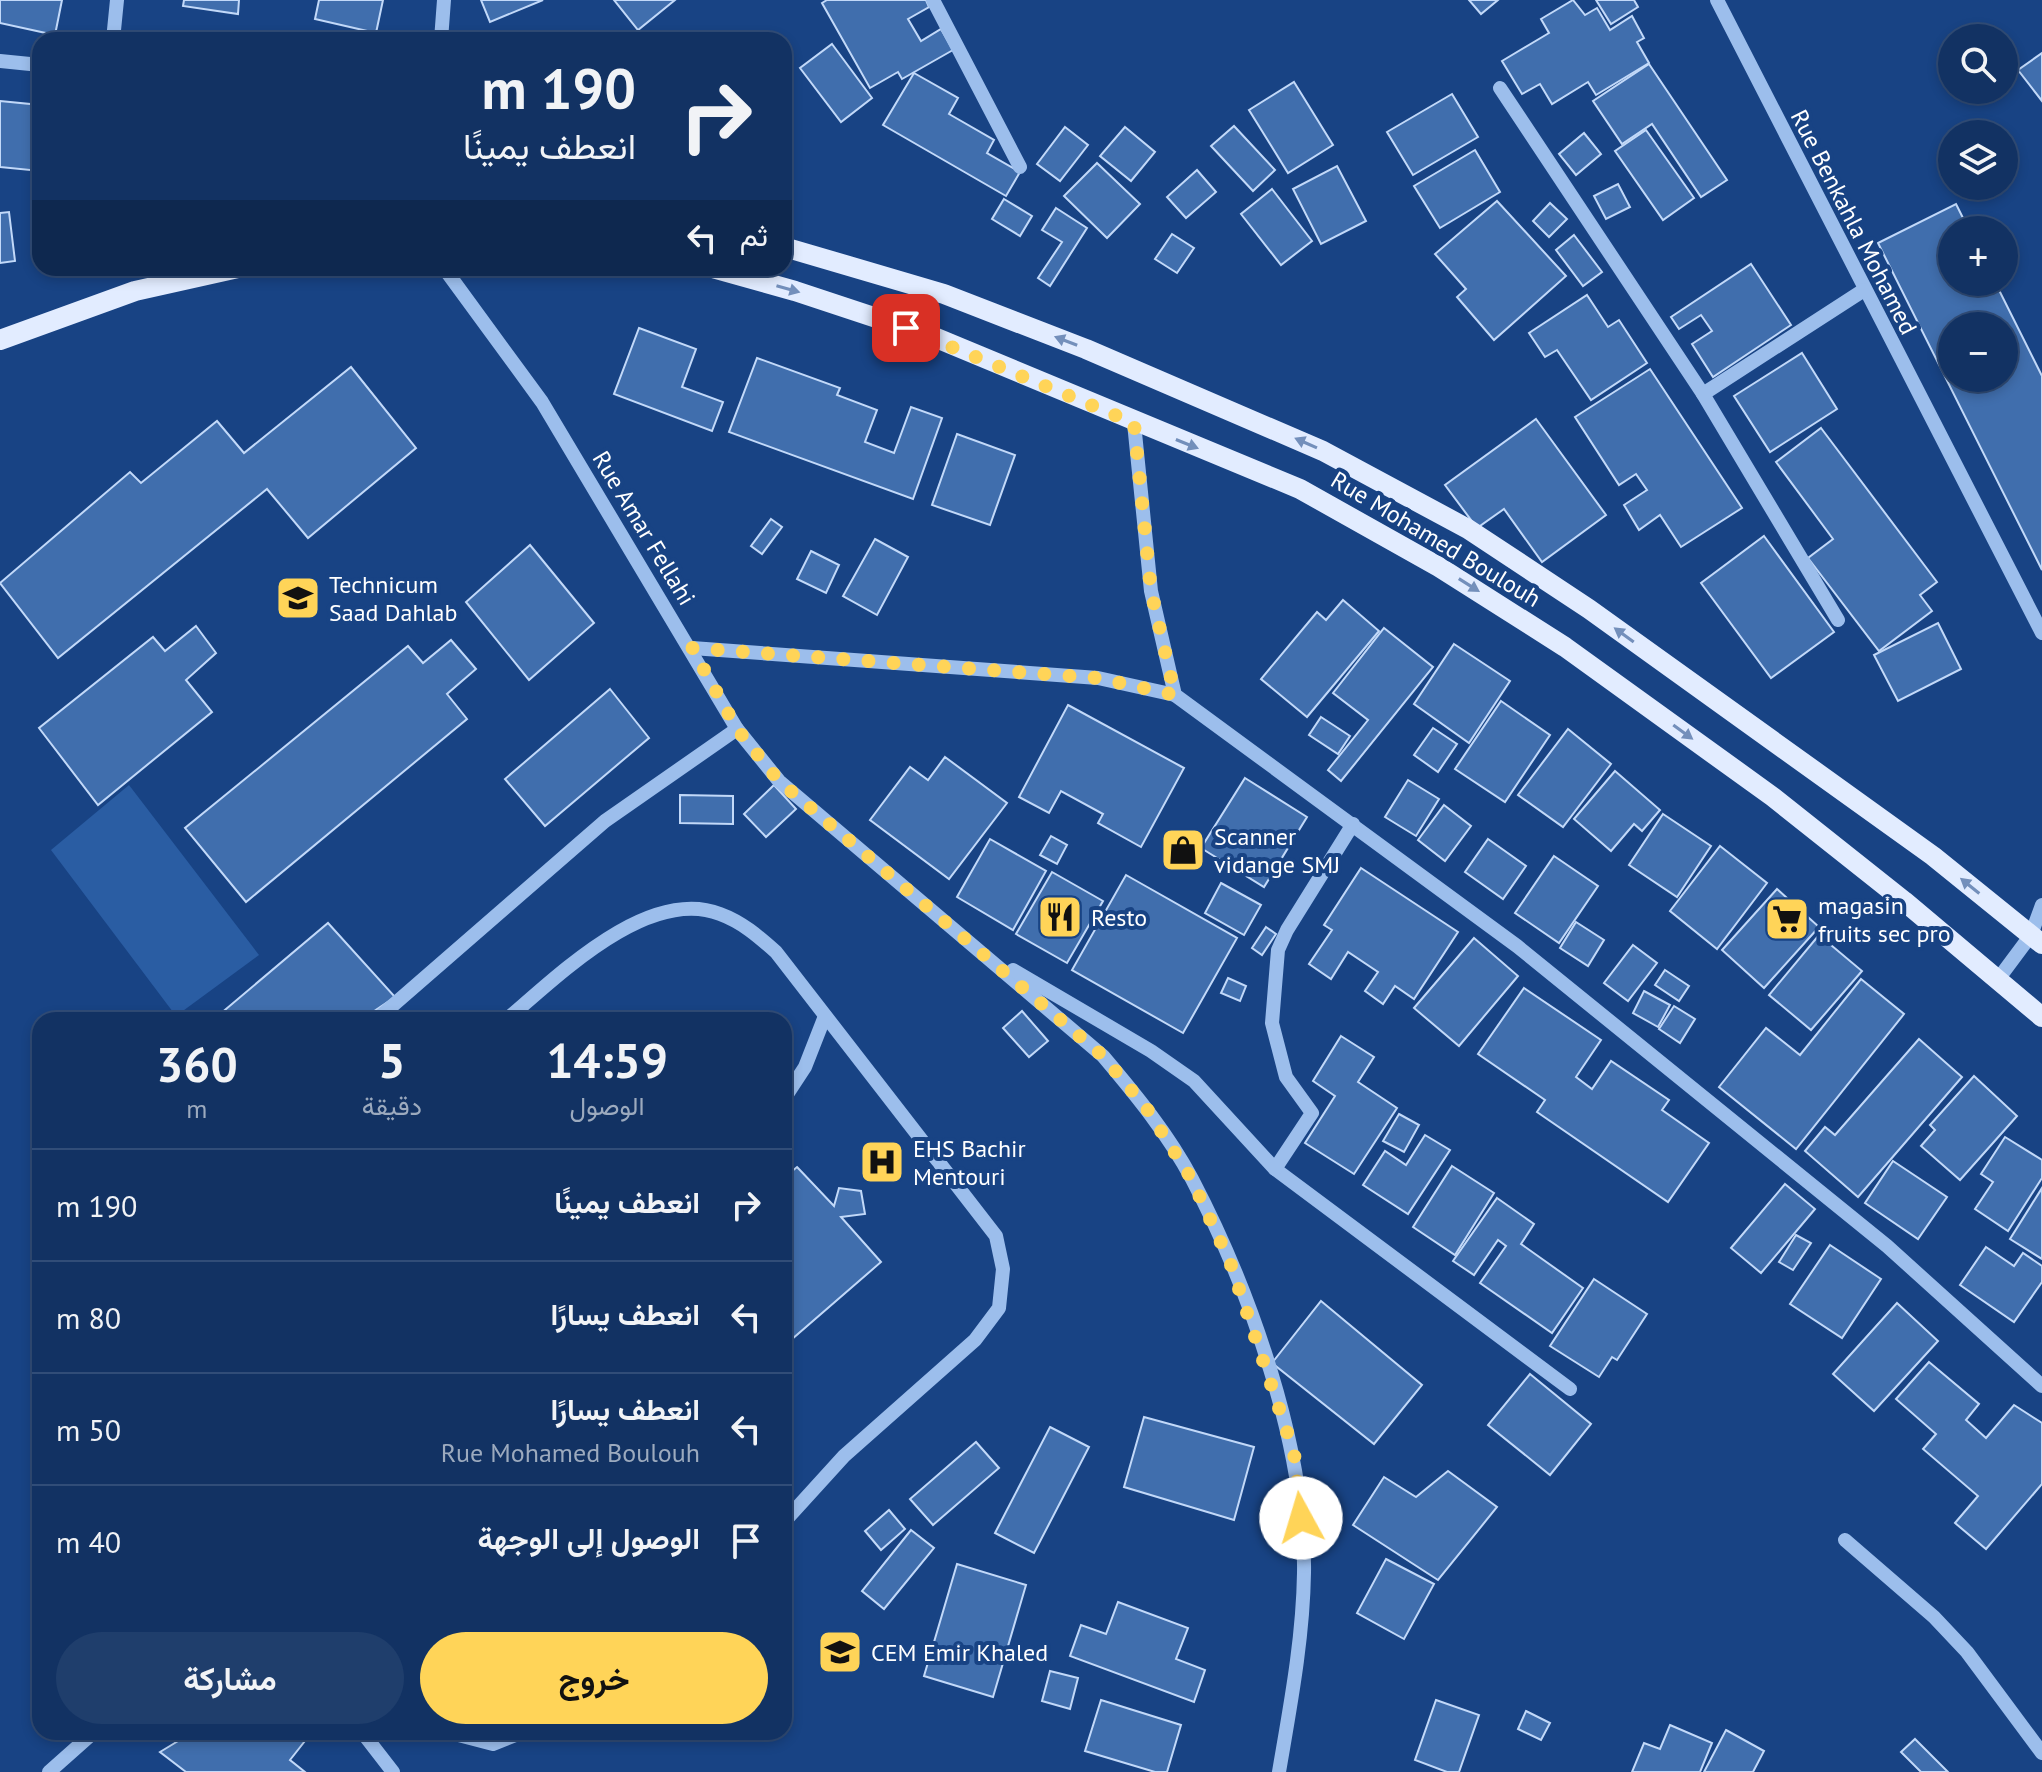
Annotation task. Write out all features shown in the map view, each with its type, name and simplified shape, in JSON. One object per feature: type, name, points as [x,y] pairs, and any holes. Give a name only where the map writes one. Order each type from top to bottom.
[{"type":"main road","points":[[792,249],[944,294],[1086,349],[1323,451],[1468,529],[1589,609],[1933,856],[2037,939]]},
{"type":"main road","points":[[0,340],[135,291],[202,276]]},
{"type":"main road","name":"Rue Mohamed Boulouh","points":[[742,276],[934,337],[1134,423],[1300,489],[1439,567],[1565,647],[1773,797],[1999,978],[2042,1017]]},
{"type":"street","points":[[114,32],[117,0]]},
{"type":"street","points":[[442,32],[444,0]]},
{"type":"street","points":[[933,0],[1020,167]]},
{"type":"street","name":"Rue Benkahla Mohamed","points":[[1717,0],[2042,633]]},
{"type":"street","points":[[0,61],[32,64]]},
{"type":"street","points":[[1500,88],[1703,394],[1838,620]]},
{"type":"street","name":"Rue Amar Fellahi","points":[[450,276],[542,402],[692,648],[737,729],[779,781],[1103,1056],[1147,1109],[1191,1178],[1245,1303],[1294,1453],[1304,1572],[1298,1649],[1279,1772]]},
{"type":"street","points":[[1703,394],[1864,290]]},
{"type":"street","points":[[1134,423],[1151,591],[1175,695]]},
{"type":"street","points":[[692,648],[1098,678],[1175,695],[1517,946],[1887,1246],[2042,1386]]},
{"type":"street","points":[[385,1012],[605,821],[737,729]]},
{"type":"street","points":[[1275,1169],[1312,1113],[1286,1077],[1272,1023],[1278,950],[1353,824]]},
{"type":"street","points":[[1999,978],[2037,939],[2042,905]]},
{"type":"street","points":[[516,1012],[615,934],[651,916],[685,911],[717,912],[748,927],[776,952],[996,1236],[1003,1269],[999,1308],[975,1340],[844,1456],[792,1513]]},
{"type":"street","points":[[984,952],[1151,1051],[1194,1081],[1275,1169],[1570,1389]]},
{"type":"street","points":[[792,1087],[805,1067],[825,1016]]},
{"type":"street","points":[[1845,1540],[1934,1617],[1967,1652],[2042,1753]]},
{"type":"street","points":[[49,1772],[85,1740]]},
{"type":"street","points":[[368,1740],[393,1772]]},
{"type":"street","points":[[478,1740],[493,1744],[503,1740]]},
{"type":"shaded area","points":[[129,785],[259,955],[181,1012],[173,1012],[51,850]]},
{"type":"building","points":[[0,0],[62,0],[56,32],[0,23]]},
{"type":"building","points":[[184,0],[239,0],[238,14],[183,6]]},
{"type":"building","points":[[319,0],[383,0],[376,32],[315,19]]},
{"type":"building","points":[[481,0],[543,0],[490,22]]},
{"type":"building","points":[[614,0],[675,0],[638,30]]},
{"type":"building","points":[[827,0],[926,0],[929,7],[908,19],[921,41],[941,29],[953,50],[902,79],[898,72],[870,88],[822,3]]},
{"type":"building","points":[[1469,0],[1498,0],[1481,14]]},
{"type":"building","points":[[1573,0],[1585,15],[1597,8],[1610,30],[1632,16],[1644,38],[1637,42],[1649,63],[1596,95],[1588,82],[1552,104],[1540,84],[1522,94],[1502,61],[1549,33],[1541,19]]},
{"type":"building","points":[[1596,0],[1634,0],[1638,7],[1611,24]]},
{"type":"building","points":[[832,44],[872,98],[841,122],[800,68]]},
{"type":"building","points":[[2042,53],[2042,101],[2018,70]]},
{"type":"building","points":[[1649,64],[1727,180],[1701,197],[1652,124],[1622,144],[1593,101]]},
{"type":"building","points":[[914,73],[958,98],[949,114],[994,140],[987,153],[1020,172],[1006,196],[883,125]]},
{"type":"building","points":[[1294,82],[1333,145],[1288,173],[1249,110]]},
{"type":"building","points":[[1452,94],[1478,137],[1413,175],[1387,132]]},
{"type":"building","points":[[0,101],[32,104],[32,170],[0,167]]},
{"type":"building","points":[[1234,126],[1275,170],[1253,191],[1211,146]]},
{"type":"building","points":[[1065,127],[1088,145],[1060,181],[1037,164]]},
{"type":"building","points":[[1125,127],[1155,152],[1131,181],[1100,156]]},
{"type":"building","points":[[1646,130],[1694,198],[1663,220],[1615,151]]},
{"type":"building","points":[[1584,133],[1601,154],[1576,175],[1559,154]]},
{"type":"building","points":[[1475,150],[1500,192],[1440,228],[1414,186]]},
{"type":"building","points":[[1097,163],[1140,204],[1107,238],[1064,196]]},
{"type":"building","points":[[1337,166],[1366,221],[1321,244],[1293,189]]},
{"type":"building","points":[[1197,170],[1216,192],[1186,218],[1167,197]]},
{"type":"building","points":[[1618,184],[1630,207],[1606,219],[1594,196]]},
{"type":"building","points":[[1272,189],[1312,241],[1281,265],[1241,214]]},
{"type":"building","points":[[1004,199],[1032,216],[1020,236],[992,219]]},
{"type":"building","points":[[1497,201],[1566,276],[1494,340],[1457,297],[1466,289],[1435,254]]},
{"type":"building","points":[[1550,203],[1567,219],[1549,237],[1533,221]]},
{"type":"building","points":[[1956,204],[1962,216],[1938,216],[1938,296],[2002,296],[2010,312],[1938,312],[1938,363],[1878,243]]},
{"type":"building","points":[[1056,208],[1087,228],[1050,286],[1038,278],[1062,242],[1042,230]]},
{"type":"building","points":[[9,212],[15,261],[0,263],[0,213]]},
{"type":"building","points":[[1172,234],[1194,248],[1177,273],[1155,259]]},
{"type":"building","points":[[1574,235],[1602,272],[1583,286],[1556,250]]},
{"type":"building","points":[[1751,264],[1791,325],[1713,377],[1692,344],[1712,331],[1701,315],[1679,329],[1671,317]]},
{"type":"building","points":[[1587,295],[1608,327],[1619,320],[1647,363],[1591,400],[1557,350],[1545,357],[1529,333]]},
{"type":"building","points":[[639,328],[696,349],[682,387],[723,402],[712,431],[614,394]]},
{"type":"building","points":[[2018,328],[2042,376],[2042,570],[1953,392],[2018,392]]},
{"type":"building","points":[[1802,353],[1837,409],[1770,452],[1734,396]]},
{"type":"building","points":[[757,358],[840,388],[837,395],[877,410],[865,442],[894,453],[911,407],[942,418],[913,499],[729,432]]},
{"type":"building","points":[[351,367],[416,448],[308,538],[267,489],[58,658],[0,583],[130,472],[141,483],[217,421],[244,453]]},
{"type":"building","points":[[1650,369],[1742,508],[1681,547],[1660,515],[1639,530],[1624,505],[1647,490],[1636,474],[1619,485],[1575,417]]},
{"type":"building","points":[[1536,419],[1606,515],[1542,562],[1504,509],[1477,528],[1445,485]]},
{"type":"building","points":[[1821,428],[1937,582],[1920,595],[1932,611],[1879,651],[1808,558],[1833,539],[1776,462]]},
{"type":"building","points":[[957,434],[1015,455],[990,525],[932,505]]},
{"type":"building","points":[[771,519],[782,527],[762,554],[751,546]]},
{"type":"building","points":[[1764,536],[1834,632],[1771,678],[1701,583]]},
{"type":"building","points":[[875,539],[908,557],[877,615],[843,596]]},
{"type":"building","points":[[530,545],[594,623],[529,680],[466,602]]},
{"type":"building","points":[[811,551],[839,565],[826,593],[797,579]]},
{"type":"building","points":[[1343,600],[1379,631],[1307,717],[1261,679],[1317,612],[1326,620]]},
{"type":"building","points":[[1938,623],[1961,669],[1898,701],[1874,655]]},
{"type":"building","points":[[196,626],[216,653],[186,680],[212,712],[98,805],[39,728],[153,637],[165,651]]},
{"type":"building","points":[[1384,628],[1433,667],[1341,781],[1328,770],[1368,720],[1333,693]]},
{"type":"building","points":[[451,640],[476,669],[447,694],[467,719],[246,902],[185,828],[408,646],[423,663]]},
{"type":"building","points":[[1454,644],[1510,681],[1469,743],[1414,704]]},
{"type":"building","points":[[610,689],[649,738],[545,826],[505,779]]},
{"type":"building","points":[[1501,701],[1550,735],[1505,802],[1455,769]]},
{"type":"building","points":[[1068,705],[1184,768],[1141,847],[1098,823],[1103,814],[1061,791],[1049,813],[1019,797]]},
{"type":"building","points":[[1321,717],[1350,736],[1338,754],[1309,735]]},
{"type":"building","points":[[1433,728],[1457,744],[1438,772],[1414,755]]},
{"type":"building","points":[[1568,729],[1611,764],[1563,827],[1518,795]]},
{"type":"building","points":[[945,757],[1007,803],[949,879],[870,820],[910,767],[928,780]]},
{"type":"building","points":[[1615,771],[1660,810],[1642,831],[1634,824],[1611,851],[1574,819]]},
{"type":"building","points":[[1245,778],[1307,817],[1264,887],[1201,848]]},
{"type":"building","points":[[1408,780],[1439,799],[1416,836],[1385,817]]},
{"type":"building","points":[[774,785],[796,809],[766,837],[744,814]]},
{"type":"building","points":[[680,795],[733,796],[733,824],[680,823]]},
{"type":"building","points":[[1444,805],[1471,826],[1445,861],[1418,840]]},
{"type":"building","points":[[1663,814],[1711,846],[1677,897],[1629,865]]},
{"type":"building","points":[[1051,836],[1067,845],[1057,864],[1040,855]]},
{"type":"building","points":[[990,839],[1046,871],[1013,930],[957,897]]},
{"type":"building","points":[[1488,839],[1526,866],[1503,899],[1465,872]]},
{"type":"building","points":[[1720,846],[1767,883],[1717,949],[1670,911]]},
{"type":"building","points":[[1554,856],[1598,886],[1559,943],[1515,913]]},
{"type":"building","points":[[1361,868],[1458,932],[1414,999],[1395,986],[1383,1004],[1365,991],[1378,972],[1348,952],[1331,979],[1309,964],[1332,930],[1324,925]]},
{"type":"building","name":"Resto","points":[[1052,872],[1103,901],[1067,963],[1016,934]]},
{"type":"building","points":[[1126,875],[1237,938],[1183,1033],[1072,970]]},
{"type":"building","points":[[1221,883],[1261,905],[1244,935],[1205,913]]},
{"type":"building","points":[[1777,889],[1819,927],[1764,988],[1722,950]]},
{"type":"building","points":[[1576,922],[1604,940],[1588,966],[1560,948]]},
{"type":"building","points":[[328,923],[395,997],[373,1012],[222,1012]]},
{"type":"building","points":[[1266,927],[1276,934],[1262,955],[1252,948]]},
{"type":"building","points":[[1819,935],[1862,971],[1811,1030],[1769,995]]},
{"type":"building","points":[[1474,938],[1518,976],[1459,1046],[1414,1008]]},
{"type":"building","points":[[1633,945],[1657,963],[1628,1001],[1604,983]]},
{"type":"building","points":[[1665,970],[1689,986],[1679,1001],[1655,985]]},
{"type":"building","points":[[1228,978],[1246,986],[1240,1001],[1221,993]]},
{"type":"building","points":[[1861,979],[1904,1014],[1796,1149],[1719,1087],[1766,1028],[1800,1055]]},
{"type":"building","points":[[1524,988],[1601,1040],[1576,1077],[1592,1089],[1611,1061],[1669,1100],[1662,1110],[1709,1143],[1668,1202],[1537,1112],[1545,1100],[1478,1054]]},
{"type":"building","points":[[1644,991],[1670,1005],[1658,1027],[1633,1013]]},
{"type":"building","points":[[1674,1006],[1695,1019],[1680,1043],[1659,1029]]},
{"type":"building","points":[[1022,1011],[1048,1041],[1029,1057],[1003,1028]]},
{"type":"building","points":[[1341,1036],[1374,1057],[1358,1082],[1397,1108],[1354,1174],[1305,1143],[1335,1096],[1313,1081]]},
{"type":"building","points":[[1919,1039],[1962,1077],[1858,1197],[1805,1151],[1825,1127],[1835,1135]]},
{"type":"building","points":[[1974,1076],[2017,1116],[1960,1180],[1921,1146],[1935,1130],[1930,1125]]},
{"type":"building","points":[[1399,1114],[1419,1125],[1404,1152],[1383,1141]]},
{"type":"building","points":[[1425,1135],[1450,1150],[1408,1214],[1363,1185],[1385,1151],[1406,1165]]},
{"type":"building","points":[[2005,1137],[2042,1160],[2042,1178],[2008,1231],[1975,1209],[1993,1182],[1981,1174]]},
{"type":"building","points":[[1893,1161],[1947,1197],[1918,1239],[1865,1203]]},
{"type":"building","points":[[1452,1166],[1494,1193],[1455,1255],[1413,1227]]},
{"type":"building","points":[[797,1167],[834,1206],[839,1188],[861,1191],[865,1214],[841,1217],[881,1262],[792,1339],[792,1171]]},
{"type":"building","points":[[1785,1184],[1815,1209],[1761,1273],[1731,1248]]},
{"type":"building","points":[[2042,1188],[2042,1259],[2010,1239]]},
{"type":"building","points":[[1497,1198],[1534,1224],[1521,1244],[1583,1288],[1552,1333],[1480,1283],[1506,1246],[1498,1240],[1474,1275],[1453,1261]]},
{"type":"building","points":[[1796,1235],[1811,1243],[1793,1270],[1779,1262]]},
{"type":"building","points":[[1830,1245],[1881,1279],[1842,1338],[1790,1304]]},
{"type":"building","points":[[1986,1247],[2014,1266],[2023,1253],[2042,1266],[2042,1282],[2014,1322],[1960,1285]]},
{"type":"building","points":[[1594,1279],[1647,1314],[1617,1360],[1612,1357],[1599,1377],[1550,1346]]},
{"type":"building","points":[[1321,1301],[1422,1385],[1374,1444],[1272,1363]]},
{"type":"building","points":[[1897,1303],[1938,1341],[1874,1411],[1833,1374]]},
{"type":"building","points":[[1929,1362],[1979,1404],[1966,1420],[1986,1438],[2014,1405],[2042,1423],[2042,1484],[1986,1549],[1955,1523],[1978,1496],[1923,1449],[1936,1434],[1896,1399]]},
{"type":"building","points":[[1530,1374],[1591,1424],[1550,1475],[1488,1425]]},
{"type":"building","points":[[1144,1417],[1254,1447],[1234,1520],[1124,1487]]},
{"type":"building","points":[[1050,1427],[1089,1447],[1034,1553],[995,1533]]},
{"type":"building","points":[[976,1442],[999,1468],[933,1525],[910,1499]]},
{"type":"building","points":[[1448,1471],[1497,1507],[1438,1580],[1353,1525],[1384,1477],[1416,1497]]},
{"type":"building","points":[[889,1510],[905,1529],[881,1550],[865,1531]]},
{"type":"building","points":[[911,1530],[934,1548],[884,1609],[862,1591]]},
{"type":"building","points":[[1386,1559],[1434,1584],[1404,1639],[1357,1613]]},
{"type":"building","points":[[957,1564],[1026,1585],[993,1697],[924,1676]]},
{"type":"building","points":[[1118,1602],[1188,1628],[1176,1659],[1205,1670],[1194,1702],[1070,1656],[1081,1625],[1106,1634]]},
{"type":"building","points":[[1050,1671],[1078,1678],[1070,1709],[1042,1701]]},
{"type":"building","points":[[1101,1700],[1181,1725],[1167,1772],[1155,1772],[1085,1751]]},
{"type":"building","points":[[1436,1700],[1479,1715],[1459,1772],[1447,1772],[1415,1760]]},
{"type":"building","points":[[1526,1711],[1550,1723],[1541,1740],[1518,1729]]},
{"type":"building","points":[[1670,1725],[1712,1743],[1700,1772],[1632,1772],[1644,1743],[1660,1749]]},
{"type":"building","points":[[1726,1730],[1764,1751],[1753,1772],[1704,1772]]},
{"type":"building","points":[[1915,1739],[1948,1772],[1921,1772],[1901,1752]]},
{"type":"building","points":[[180,1740],[306,1740],[290,1760],[305,1772],[186,1772],[160,1752]]},
{"type":"place","name":"Technicum Saad Dahlab","points":[[298,598]]},
{"type":"place","name":"Scanner vidange SMJ","points":[[1183,850]]},
{"type":"place","name":"Resto","points":[[1060,917]]},
{"type":"place","name":"magasin fruits sec pro","points":[[1787,919]]},
{"type":"place","name":"EHS Bachir Mentouri","points":[[882,1162]]},
{"type":"place","name":"CEM Emir Khaled","points":[[840,1652]]},
{"type":"route","points":[[906,328],[934,337],[1134,423],[1151,591],[1175,695],[1098,678],[952,670],[692,648],[737,729],[779,781],[1103,1056],[1147,1109],[1191,1178],[1230,1262],[1294,1453],[1301,1518]]}]
